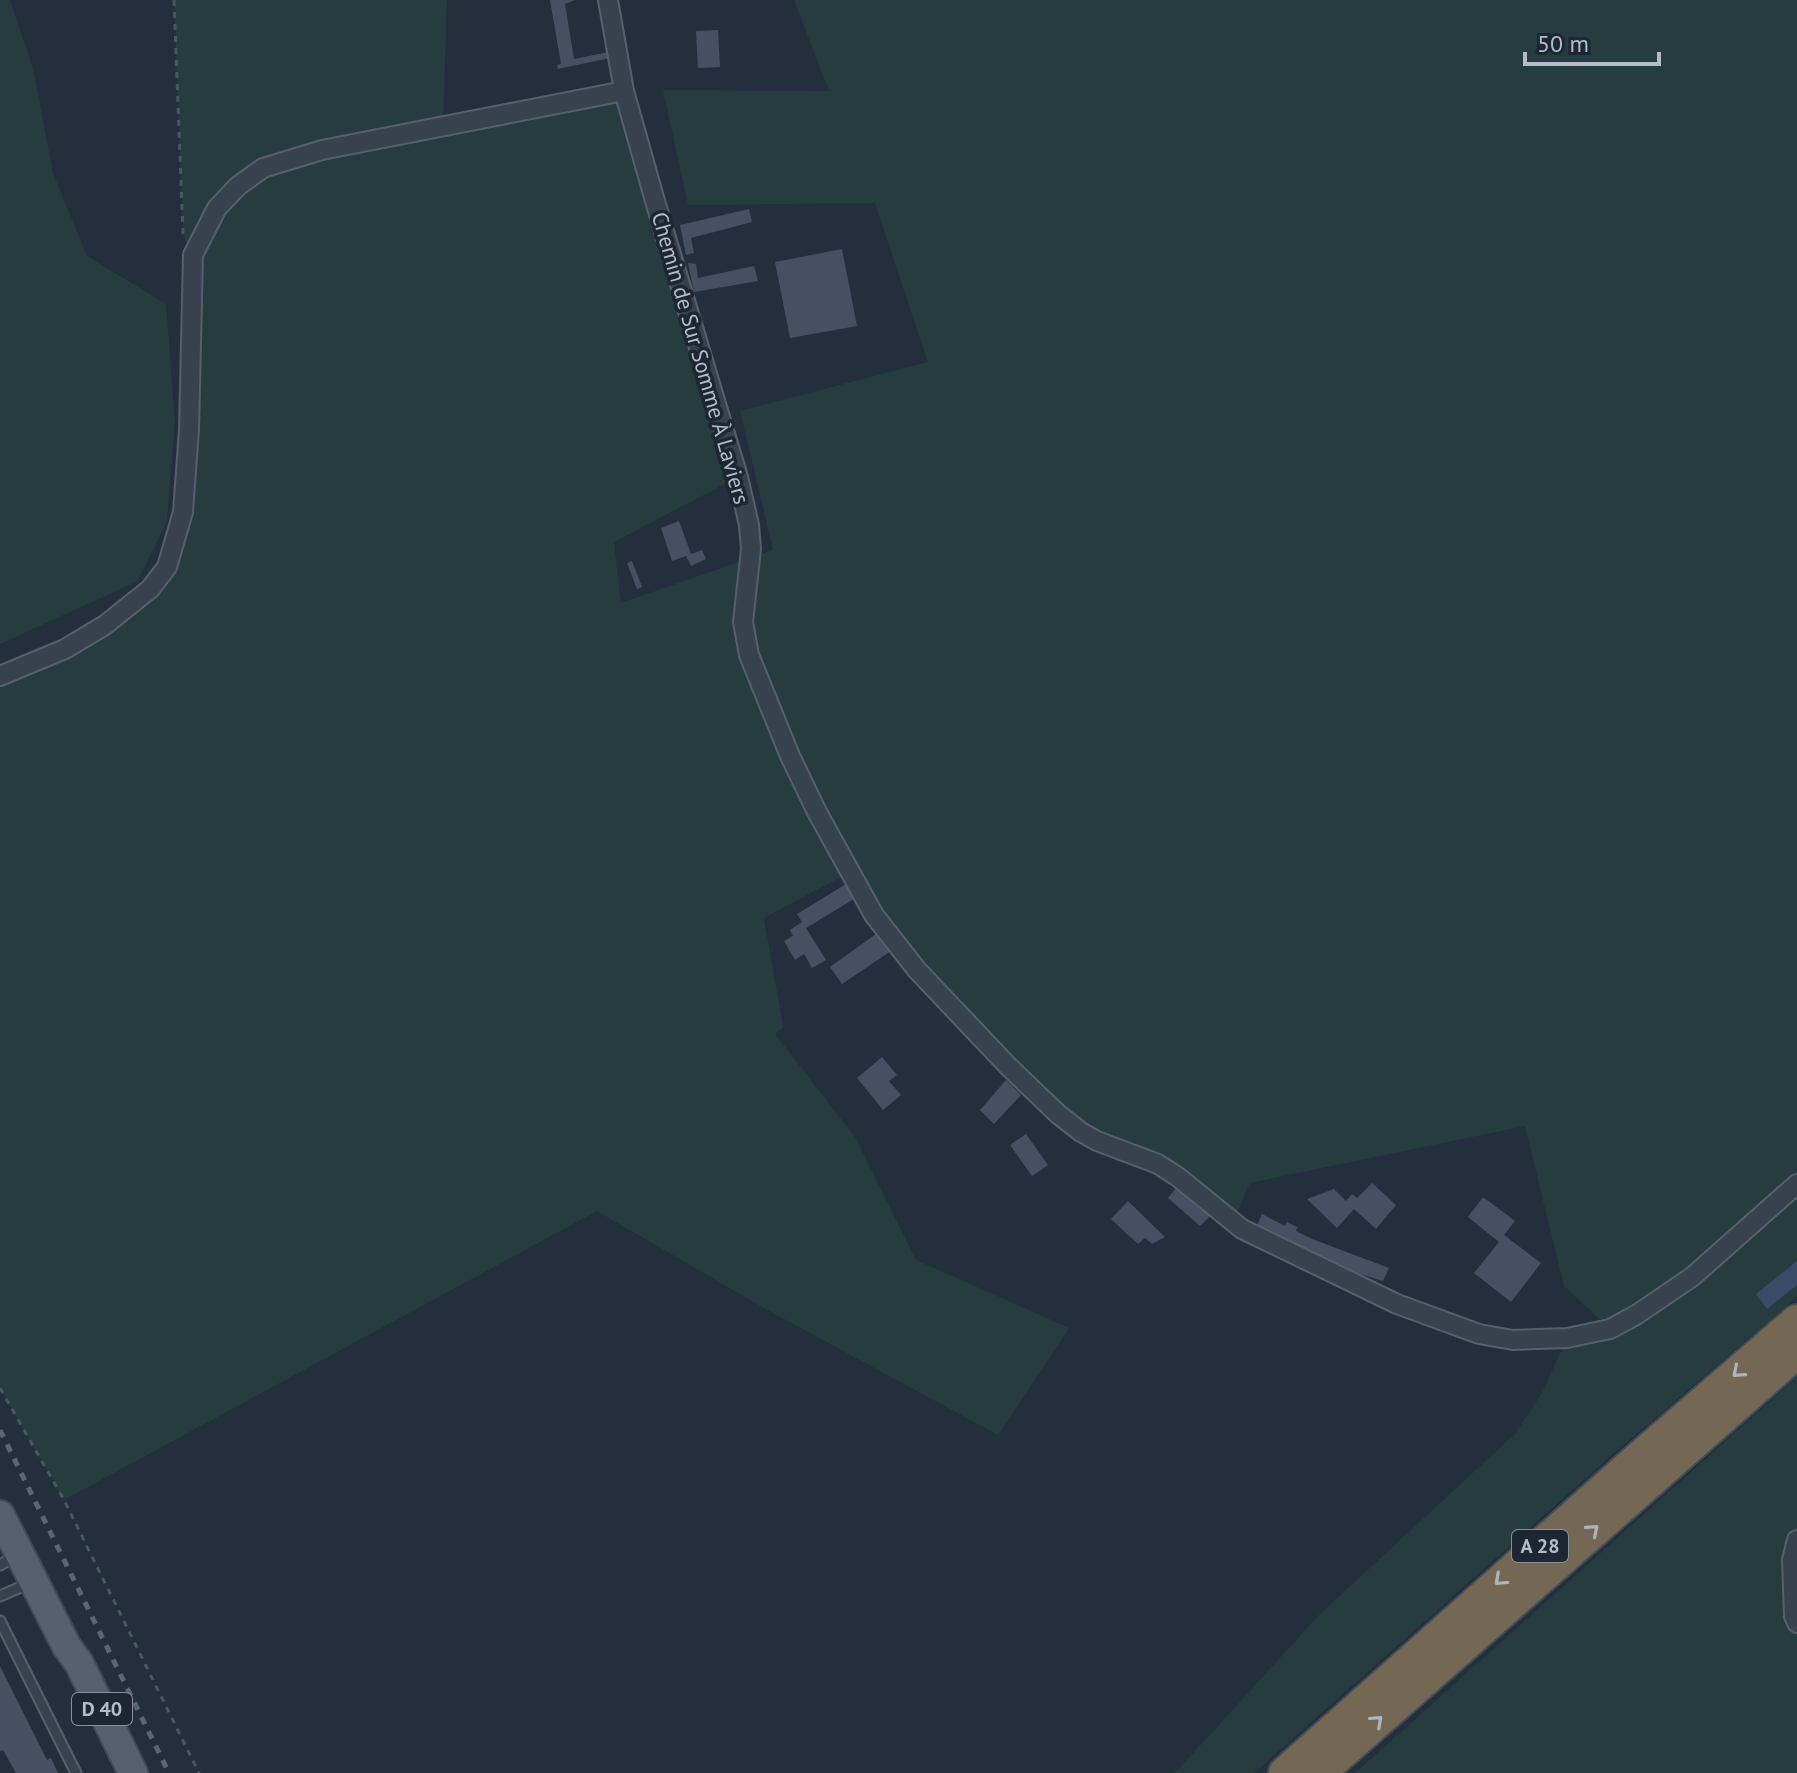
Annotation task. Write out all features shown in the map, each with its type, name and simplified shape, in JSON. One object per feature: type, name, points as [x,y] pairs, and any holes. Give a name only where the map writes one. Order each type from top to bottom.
[{"type":"highway","name":"A 28","points":[[1285,1773],[1797,1321]]},
{"type":"highway","name":"A 28","points":[[1319,1773],[1797,1352]]},
{"type":"main road","name":"D 40","points":[[0,1515],[10,1560],[33,1581],[67,1647],[79,1663],[133,1773]]},
{"type":"main road","name":"D 40","points":[[67,1647],[68,1666],[119,1773]]},
{"type":"street","name":"Chemin de Sur Somme À Laviers","points":[[608,0],[624,91],[744,501],[751,549],[743,622],[749,655],[790,756],[817,812],[883,928],[917,970],[1008,1066],[1081,1132],[1158,1164],[1242,1229],[1397,1304],[1479,1334],[1513,1340],[1567,1338],[1610,1329],[1636,1315],[1692,1277],[1797,1184]]},
{"type":"street","points":[[0,676],[65,649],[105,625],[150,589],[167,567],[183,512],[193,255],[217,208],[238,186],[263,168],[322,150],[624,91]]},
{"type":"street","points":[[1796,1620],[1792,1560],[1797,1540]]},
{"type":"lane","points":[[0,1596],[33,1581]]},
{"type":"lane","points":[[0,1621],[76,1773]]},
{"type":"path","points":[[174,0],[183,234],[193,255]]},
{"type":"path","points":[[0,1388],[64,1500],[199,1773]]},
{"type":"green space","points":[[0,0],[10,0],[33,68],[53,173],[87,256],[166,304],[175,422],[167,521],[138,581],[0,644]]},
{"type":"green space","points":[[174,0],[447,0],[443,125],[624,91],[738,477],[614,542],[621,603],[773,550],[740,411],[928,362],[875,203],[688,205],[663,90],[829,91],[794,0],[1797,0],[1797,1297],[1612,1455],[1254,1773],[1175,1773],[1320,1614],[1515,1434],[1542,1393],[1567,1338],[1609,1328],[1564,1286],[1525,1126],[1250,1183],[1233,1222],[1178,1177],[1097,1141],[917,970],[850,872],[764,918],[783,1027],[775,1034],[855,1137],[916,1260],[1069,1328],[998,1435],[764,1308],[597,1211],[64,1500],[0,1388],[0,676],[32,663],[150,589],[183,512],[193,256],[183,234]]},
{"type":"green space","points":[[1797,1377],[1797,1773],[1355,1773]]},
{"type":"water","points":[[1797,1261],[1797,1285],[1767,1309],[1756,1294]]},
{"type":"building","points":[[550,0],[575,0],[565,4],[574,59],[609,52],[610,58],[558,69],[557,65],[561,64]]},
{"type":"building","points":[[718,30],[720,67],[698,68],[696,31]]},
{"type":"building","points":[[749,209],[752,222],[691,238],[694,253],[686,255],[680,225]]},
{"type":"building","points":[[842,249],[857,326],[790,338],[775,262]]},
{"type":"building","points":[[688,263],[696,264],[698,278],[754,266],[758,281],[694,292]]},
{"type":"building","points":[[679,521],[691,554],[702,550],[706,559],[691,566],[686,556],[672,561],[661,528]]},
{"type":"building","points":[[632,561],[642,587],[637,589],[627,563]]},
{"type":"building","points":[[846,884],[854,899],[806,928],[826,960],[812,968],[804,954],[795,960],[784,941],[793,936],[790,930],[802,922],[797,914]]},
{"type":"building","points":[[876,934],[894,949],[842,984],[830,967]]},
{"type":"building","points":[[882,1057],[897,1075],[889,1081],[901,1095],[883,1110],[857,1078]]},
{"type":"building","points":[[1006,1080],[1021,1095],[994,1124],[980,1110]]},
{"type":"building","points":[[1026,1134],[1048,1165],[1032,1176],[1010,1145]]},
{"type":"building","points":[[1372,1183],[1396,1205],[1376,1229],[1354,1209],[1337,1228],[1307,1199],[1334,1189],[1346,1201],[1352,1194],[1357,1198]]},
{"type":"building","points":[[1176,1188],[1210,1216],[1200,1226],[1168,1198]]},
{"type":"building","points":[[1483,1197],[1515,1221],[1504,1235],[1541,1263],[1511,1302],[1474,1273],[1499,1242],[1468,1217]]},
{"type":"building","points":[[1128,1201],[1165,1237],[1152,1244],[1145,1238],[1138,1244],[1111,1219]]},
{"type":"building","points":[[1262,1214],[1285,1226],[1287,1222],[1297,1227],[1296,1231],[1312,1239],[1389,1268],[1383,1281],[1350,1271],[1256,1228]]},
{"type":"building","points":[[0,1666],[47,1760],[51,1758],[58,1773],[16,1773],[3,1750],[0,1751]]},
{"type":"railway","points":[[0,1430],[169,1773]]}]
